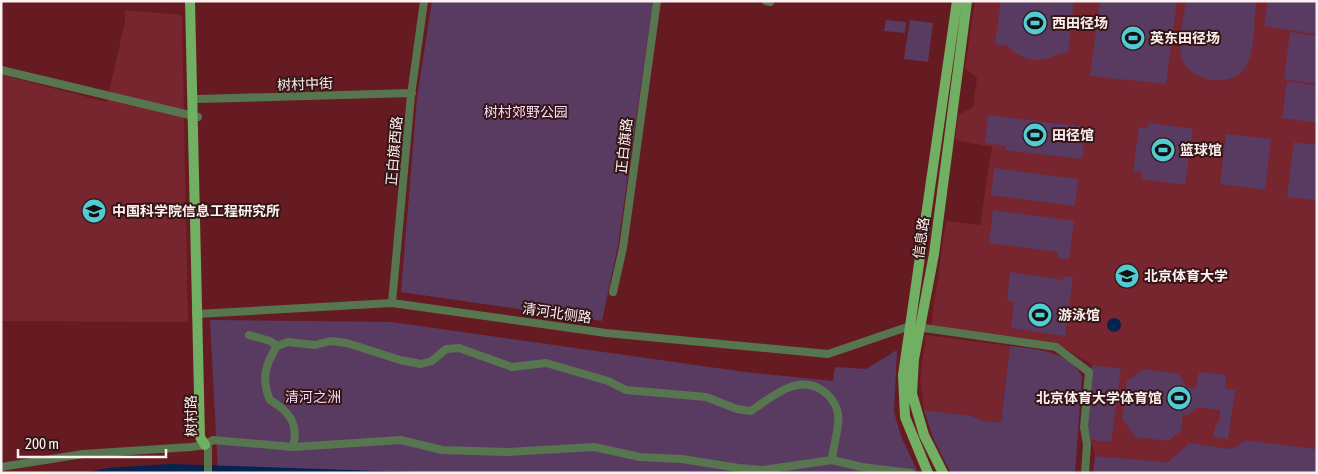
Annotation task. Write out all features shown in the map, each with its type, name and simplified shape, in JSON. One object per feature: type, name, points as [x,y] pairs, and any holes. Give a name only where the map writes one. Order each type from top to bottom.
[{"type":"main road","name":"树村路","points":[[190,1],[195,117],[199,313],[207,449]]},
{"type":"main road","name":"树村路","points":[[195,117],[198,99],[196,1]]},
{"type":"main road","name":"信息路","points":[[943,473],[924,435],[912,394],[915,327],[957,1]]},
{"type":"main road","name":"信息路","points":[[927,472],[909,430],[903,404],[903,375],[934,254],[967,1]]},
{"type":"street","name":"正白旗西路","points":[[392,303],[412,93],[424,1]]},
{"type":"street","name":"正白旗路","points":[[613,292],[624,248],[657,1]]},
{"type":"street","points":[[1,70],[195,117]]},
{"type":"street","name":"树村中街","points":[[198,99],[412,93]]},
{"type":"street","name":"清河北侧路","points":[[199,313],[392,303],[606,333],[828,354],[915,327]]},
{"type":"street","points":[[915,327],[1056,348],[1089,372],[1084,427],[1087,444],[1085,473]]},
{"type":"street","points":[[249,335],[270,341],[277,346]]},
{"type":"street","points":[[293,447],[295,427],[293,418],[270,400],[265,389],[266,370],[277,346],[288,342],[315,345],[330,341],[347,343],[400,360],[421,364],[432,361],[446,349],[459,348],[487,360],[512,367],[546,363],[608,381],[626,390],[706,397],[737,409],[751,410],[784,389],[802,383],[820,388],[831,398],[838,410],[832,460]]},
{"type":"street","points":[[208,473],[207,449],[213,440],[293,447],[400,440],[442,450],[508,452],[594,447],[640,457],[682,459],[763,470],[832,460],[857,469],[911,473]]},
{"type":"street","points":[[1,467],[83,454],[207,449]]},
{"type":"street","points":[[916,473],[927,472]]},
{"type":"shaded area","name":"北京体育大学","points":[[975,1],[1317,1],[1317,449],[1245,440],[1233,449],[1189,443],[1169,462],[1095,456],[1088,429],[1094,366],[1058,344],[931,326],[946,221],[980,225],[992,147],[955,140],[958,115],[973,107],[977,78],[965,68]]},
{"type":"shaded area","name":"中国科学院信息工程研究所","points":[[125,10],[182,15],[188,322],[1,321],[1,75],[107,102],[125,21]]},
{"type":"shaded area","points":[[926,335],[1010,346],[1001,422],[982,421],[971,416],[924,410],[920,379]]},
{"type":"green space","name":"树村郊野公园","points":[[432,1],[653,1],[618,245],[602,321],[401,292],[417,98]]},
{"type":"green space","name":"西田径场","points":[[1001,1],[1074,1],[1068,53],[1032,60],[1017,54],[1008,46],[995,44]]},
{"type":"green space","name":"英东田径场","points":[[1100,1],[1177,1],[1166,84],[1090,76]]},
{"type":"green space","points":[[1186,1],[1256,1],[1252,48],[1248,63],[1234,77],[1225,80],[1204,78],[1195,74],[1187,67],[1182,59],[1180,46]]},
{"type":"green space","points":[[1268,1],[1317,1],[1317,34],[1264,26]]},
{"type":"green space","points":[[886,20],[906,22],[905,33],[884,31]]},
{"type":"green space","points":[[910,20],[933,23],[928,62],[904,59]]},
{"type":"green space","points":[[1290,32],[1317,36],[1317,84],[1284,79]]},
{"type":"green space","points":[[1287,81],[1317,86],[1317,123],[1282,118]]},
{"type":"green space","name":"田径馆","points":[[988,115],[1086,127],[1082,159],[1006,150],[1006,146],[985,143]]},
{"type":"green space","name":"篮球馆","points":[[1149,123],[1193,129],[1185,185],[1141,179],[1141,172],[1133,171],[1139,127],[1148,128]]},
{"type":"green space","points":[[1226,134],[1271,139],[1265,190],[1220,184]]},
{"type":"green space","points":[[1294,142],[1317,145],[1317,200],[1287,197]]},
{"type":"green space","points":[[994,168],[1078,179],[1075,206],[991,195]]},
{"type":"green space","points":[[993,210],[1074,221],[1069,259],[1058,258],[1058,252],[989,243]]},
{"type":"green space","name":"游泳馆","points":[[1010,272],[1064,280],[1065,276],[1073,277],[1065,336],[1011,328],[1014,302],[1007,300]]},
{"type":"green space","name":"清河之洲","points":[[210,320],[391,322],[745,372],[833,381],[835,367],[866,369],[897,350],[894,412],[901,436],[918,473],[218,473]]},
{"type":"green space","points":[[1010,346],[1050,352],[1076,367],[1082,376],[1075,473],[951,473],[933,438],[924,410],[971,416],[983,421],[1001,422]]},
{"type":"green space","points":[[1092,365],[1121,369],[1111,442],[1089,438],[1086,428]]},
{"type":"green space","name":"北京体育大学体育馆","points":[[1144,369],[1178,374],[1187,387],[1196,388],[1199,372],[1226,375],[1225,388],[1235,390],[1228,439],[1213,437],[1216,423],[1219,423],[1220,410],[1198,407],[1188,415],[1183,414],[1181,431],[1168,441],[1136,437],[1122,419],[1127,381]]},
{"type":"green space","points":[[1245,440],[1317,449],[1317,473],[1093,473],[1095,456],[1168,462],[1189,443],[1233,449]]},
{"type":"water","points":[[1111,318],[1117,318],[1121,325],[1117,332],[1111,332],[1107,328],[1107,322]]},
{"type":"water","points":[[170,464],[441,473],[80,473],[108,468]]},
{"type":"place","name":"西田径场","points":[[1035,23]]},
{"type":"place","name":"英东田径场","points":[[1133,38]]},
{"type":"place","name":"田径馆","points":[[1035,135]]},
{"type":"place","name":"篮球馆","points":[[1163,150]]},
{"type":"place","name":"中国科学院信息工程研究所","points":[[94,211]]},
{"type":"place","name":"北京体育大学","points":[[1127,276]]},
{"type":"place","name":"游泳馆","points":[[1040,315]]},
{"type":"place","name":"北京体育大学体育馆","points":[[1179,398]]}]
